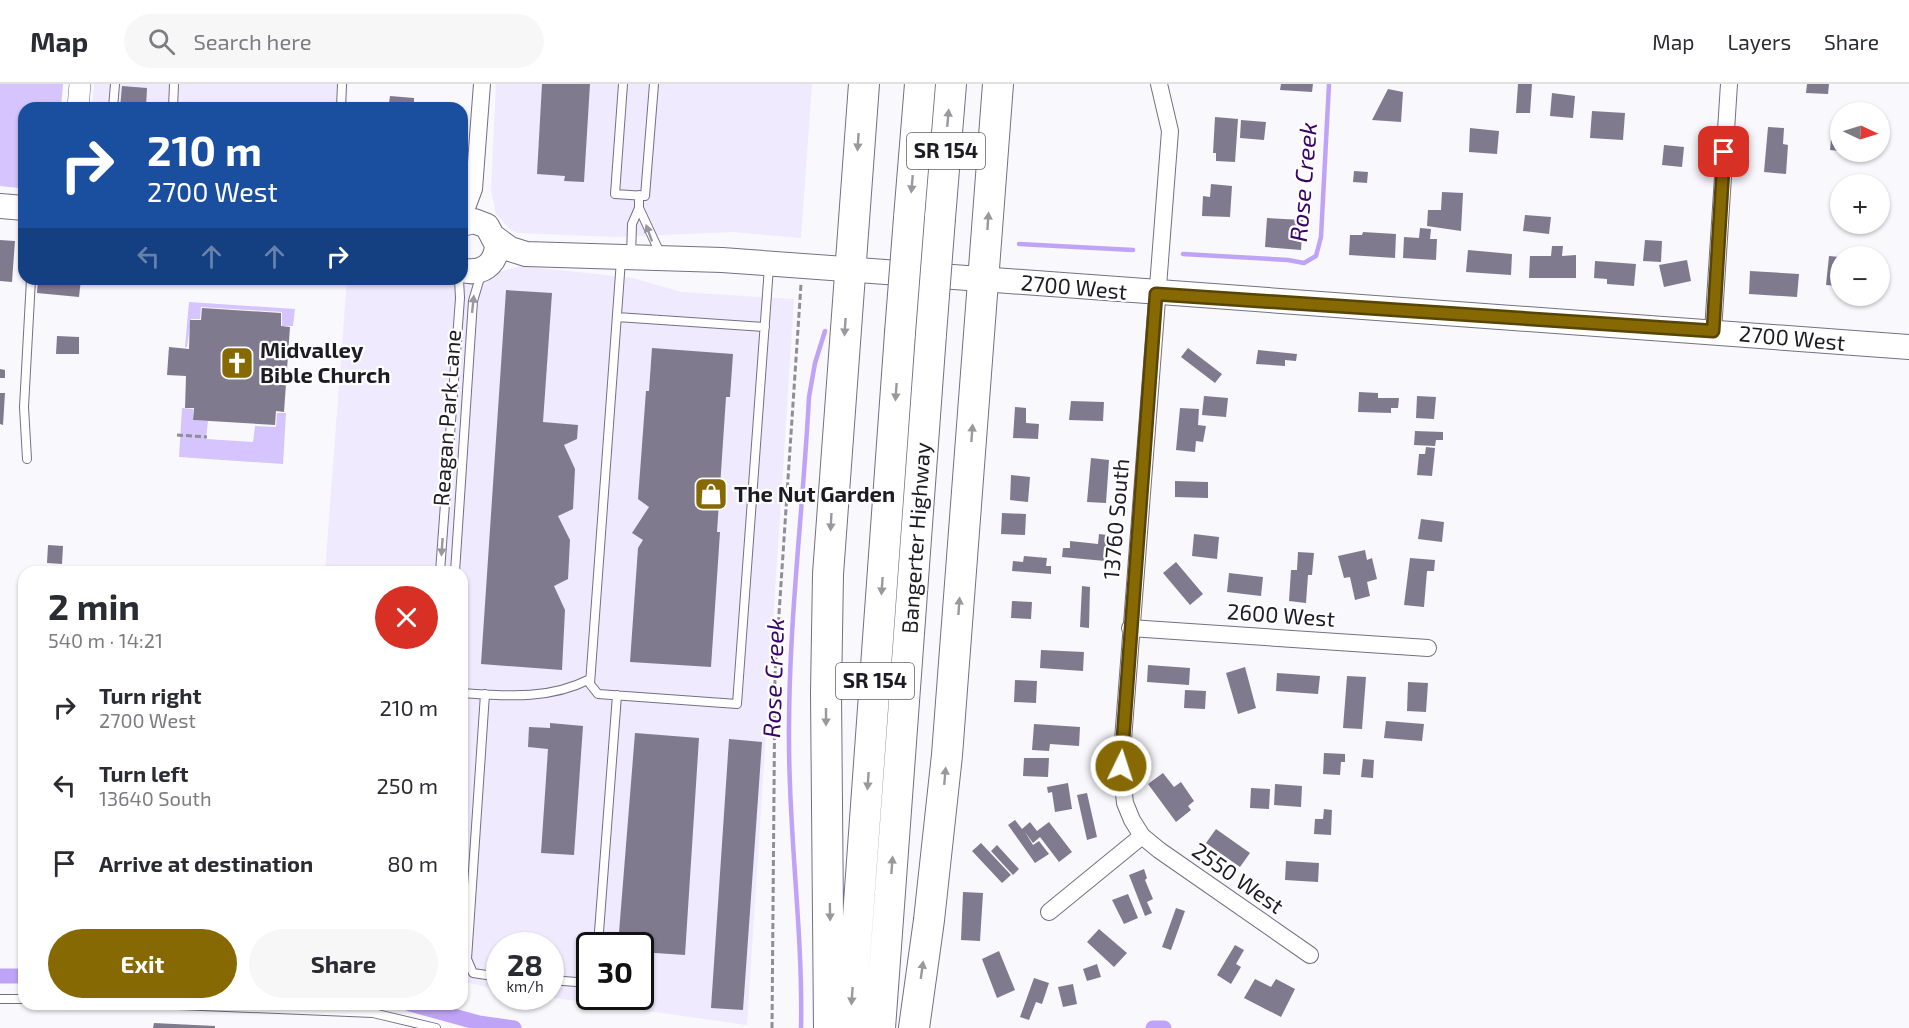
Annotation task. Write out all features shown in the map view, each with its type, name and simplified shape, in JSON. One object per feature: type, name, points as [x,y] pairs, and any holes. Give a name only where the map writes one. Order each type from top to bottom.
[{"type":"highway","points":[[829,1028],[826,630],[831,519],[864,84]]},
{"type":"highway","name":"Bangerter Highway","points":[[850,1028],[920,84]]},
{"type":"highway","name":"Bangerter Highway","points":[[880,1028],[951,84]]},
{"type":"highway","points":[[914,1028],[946,767],[998,84]]},
{"type":"main road","points":[[0,206],[18,208]]},
{"type":"main road","points":[[468,222],[474,221],[491,232],[496,252],[478,268]]},
{"type":"main road","name":"2700 West","points":[[491,232],[510,249],[526,254]]},
{"type":"main road","name":"2700 West","points":[[478,268],[509,256],[526,254],[769,263],[1156,294],[1713,331],[1909,348]]},
{"type":"street","points":[[78,102],[80,84]]},
{"type":"street","points":[[468,209],[476,177],[482,84]]},
{"type":"street","name":"13760 South","points":[[1142,836],[1125,802],[1122,784],[1130,628],[1170,131],[1159,84]]},
{"type":"street","points":[[1713,331],[1729,84]]},
{"type":"street","points":[[476,177],[479,203],[491,232]]},
{"type":"street","name":"2600 West","points":[[1130,628],[1428,648]]},
{"type":"street","points":[[1049,912],[1142,836]]},
{"type":"street","name":"2550 West","points":[[1142,836],[1310,956]]},
{"type":"lane","points":[[114,102],[115,84]]},
{"type":"lane","points":[[173,102],[174,84]]},
{"type":"lane","points":[[341,102],[342,84]]},
{"type":"lane","points":[[623,84],[615,194],[645,196],[654,84]]},
{"type":"lane","points":[[639,195],[639,208],[652,242],[662,258]]},
{"type":"lane","points":[[639,208],[632,224],[617,317],[590,680],[591,688],[598,694],[737,704],[769,263]]},
{"type":"lane","name":"Reagan Park Lane","points":[[455,566],[473,301],[478,268]]},
{"type":"lane","points":[[27,459],[24,407],[31,285]]},
{"type":"lane","name":"Reagan Park Lane","points":[[440,566],[459,285]]},
{"type":"lane","points":[[617,317],[765,327]]},
{"type":"lane","points":[[468,693],[549,694],[590,680]]},
{"type":"lane","points":[[468,901],[485,694]]},
{"type":"lane","points":[[599,932],[617,695]]},
{"type":"lane","points":[[468,963],[470,970],[476,975],[486,976]]},
{"type":"lane","points":[[0,999],[18,999]]},
{"type":"lane","points":[[300,1010],[373,1013],[436,1028]]},
{"type":"path","points":[[772,1028],[775,674],[802,266]]},
{"type":"path","points":[[177,435],[207,437]]},
{"type":"shaded area","points":[[0,84],[63,84],[62,102],[18,102],[18,188],[0,186]]},
{"type":"shaded area","points":[[94,84],[348,84],[347,102],[92,102]]},
{"type":"shaded area","points":[[496,84],[812,84],[801,238],[731,232],[616,237],[519,233],[511,230],[496,214],[491,190]]},
{"type":"shaded area","points":[[522,266],[633,278],[681,292],[794,299],[747,1025],[640,1010],[654,1010],[654,932],[576,932],[576,1001],[564,999],[564,932],[486,932],[486,987],[468,982],[468,566],[325,566],[347,285],[468,285],[468,280],[485,280],[494,273]]},
{"type":"shaded area","points":[[189,302],[295,309],[293,326],[282,326],[282,312],[201,307],[200,319],[191,319],[187,347],[185,347]]},
{"type":"shaded area","points":[[182,408],[193,409],[193,420],[208,421],[206,439],[253,442],[255,426],[276,427],[277,413],[286,413],[283,464],[179,457]]},
{"type":"building","points":[[542,84],[590,84],[584,182],[564,181],[565,176],[537,174]]},
{"type":"building","points":[[1281,84],[1313,84],[1312,92],[1280,90]]},
{"type":"building","points":[[1518,84],[1532,84],[1530,113],[1516,113]]},
{"type":"building","points":[[1807,84],[1829,84],[1828,94],[1806,93]]},
{"type":"building","points":[[122,86],[147,88],[146,102],[121,102]]},
{"type":"building","points":[[1388,89],[1403,92],[1401,122],[1372,120]]},
{"type":"building","points":[[1552,93],[1575,96],[1573,118],[1550,116]]},
{"type":"building","points":[[390,96],[414,98],[414,102],[389,102]]},
{"type":"building","points":[[1592,111],[1625,113],[1623,140],[1590,138]]},
{"type":"building","points":[[1215,117],[1238,119],[1235,162],[1216,161],[1216,153],[1213,153]]},
{"type":"building","points":[[1241,120],[1266,122],[1264,140],[1240,138]]},
{"type":"building","points":[[1768,127],[1784,128],[1783,144],[1788,145],[1786,174],[1764,172]]},
{"type":"building","points":[[1470,128],[1499,131],[1497,154],[1469,152]]},
{"type":"building","points":[[1664,145],[1684,147],[1682,167],[1662,165]]},
{"type":"building","points":[[1354,171],[1368,172],[1367,183],[1353,182]]},
{"type":"building","points":[[1211,184],[1232,186],[1230,217],[1202,216],[1203,196],[1210,197]]},
{"type":"building","points":[[1442,192],[1463,193],[1461,231],[1427,226],[1428,210],[1441,210]]},
{"type":"building","points":[[1525,215],[1551,217],[1549,234],[1523,231]]},
{"type":"building","points":[[1267,218],[1303,220],[1301,250],[1265,247]]},
{"type":"building","points":[[1420,228],[1431,229],[1430,239],[1437,239],[1436,260],[1403,258],[1404,237],[1419,238]]},
{"type":"building","points":[[1363,232],[1396,234],[1395,258],[1349,255],[1350,235],[1362,235]]},
{"type":"building","points":[[0,240],[15,241],[12,282],[0,281]]},
{"type":"building","points":[[1645,240],[1662,241],[1661,262],[1643,261]]},
{"type":"building","points":[[1552,246],[1563,246],[1562,256],[1576,255],[1576,278],[1529,278],[1530,256],[1551,256]]},
{"type":"building","points":[[1468,250],[1512,254],[1511,275],[1466,272]]},
{"type":"building","points":[[1829,256],[1830,256],[1830,285],[1826,285]]},
{"type":"building","points":[[1687,260],[1691,281],[1664,287],[1659,265]]},
{"type":"building","points":[[1595,261],[1636,264],[1634,286],[1607,284],[1607,279],[1594,278]]},
{"type":"building","points":[[1750,271],[1799,274],[1797,297],[1749,294]]},
{"type":"building","points":[[38,285],[80,285],[79,297],[37,293]]},
{"type":"building","points":[[506,290],[552,293],[543,422],[578,425],[577,439],[564,445],[575,469],[573,509],[558,516],[570,540],[568,579],[554,586],[565,610],[562,670],[481,664]]},
{"type":"building","name":"Midvalley Bible Church","points":[[202,308],[281,313],[281,326],[290,327],[284,412],[276,411],[275,425],[193,420],[194,408],[185,408],[186,376],[167,375],[169,347],[189,349],[190,320],[201,320]]},
{"type":"building","points":[[57,336],[79,337],[79,354],[56,354]]},
{"type":"building","points":[[652,348],[733,354],[730,397],[726,397],[711,667],[630,662],[638,548],[643,540],[632,533],[649,507],[638,499],[646,391],[649,391]]},
{"type":"building","points":[[1188,348],[1222,374],[1215,383],[1181,357]]},
{"type":"building","points":[[1258,350],[1297,354],[1296,361],[1285,360],[1285,366],[1256,364]]},
{"type":"building","points":[[0,369],[5,370],[5,378],[0,378]]},
{"type":"building","points":[[1359,392],[1378,393],[1378,398],[1399,398],[1398,408],[1391,408],[1391,413],[1358,412]]},
{"type":"building","points":[[0,393],[5,393],[3,425],[0,424]]},
{"type":"building","points":[[1204,396],[1228,398],[1226,417],[1202,415]]},
{"type":"building","points":[[1417,396],[1436,397],[1434,419],[1416,418]]},
{"type":"building","points":[[1071,401],[1104,402],[1103,421],[1069,420]]},
{"type":"building","points":[[1015,407],[1026,408],[1026,423],[1039,424],[1038,439],[1013,438]]},
{"type":"building","points":[[1180,408],[1199,409],[1198,425],[1206,426],[1203,442],[1196,441],[1195,452],[1176,450]]},
{"type":"building","points":[[1415,431],[1443,432],[1443,440],[1436,440],[1435,446],[1414,445]]},
{"type":"building","points":[[1426,447],[1435,448],[1432,476],[1417,475],[1419,454],[1425,454]]},
{"type":"building","points":[[1091,458],[1109,460],[1106,503],[1087,502]]},
{"type":"building","points":[[1011,475],[1030,477],[1028,502],[1010,500]]},
{"type":"building","points":[[1175,481],[1208,482],[1208,498],[1175,497]]},
{"type":"building","points":[[1002,513],[1026,514],[1025,535],[1001,534]]},
{"type":"building","points":[[1421,519],[1444,522],[1442,542],[1418,539]]},
{"type":"building","points":[[1099,534],[1107,535],[1105,561],[1062,557],[1063,548],[1070,548],[1070,541],[1098,544]]},
{"type":"building","points":[[1194,534],[1219,537],[1217,559],[1192,556]]},
{"type":"building","points":[[48,545],[63,546],[62,564],[47,563]]},
{"type":"building","points":[[1365,550],[1367,560],[1372,558],[1377,579],[1367,582],[1370,596],[1355,600],[1350,577],[1344,578],[1338,556]]},
{"type":"building","points":[[1298,552],[1314,553],[1312,575],[1308,575],[1306,603],[1289,601],[1291,570],[1297,570]]},
{"type":"building","points":[[1024,556],[1047,558],[1046,566],[1051,566],[1051,574],[1012,571],[1013,561],[1023,562]]},
{"type":"building","points":[[1410,558],[1435,560],[1434,571],[1427,571],[1424,607],[1404,605]]},
{"type":"building","points":[[1176,562],[1203,594],[1190,605],[1163,573]]},
{"type":"building","points":[[1229,573],[1263,577],[1261,596],[1227,592]]},
{"type":"building","points":[[1082,586],[1090,587],[1089,628],[1080,627]]},
{"type":"building","points":[[1012,601],[1032,602],[1031,619],[1011,618]]},
{"type":"building","points":[[1041,650],[1084,652],[1083,671],[1040,668]]},
{"type":"building","points":[[1148,665],[1190,668],[1189,685],[1147,682]]},
{"type":"building","points":[[1245,667],[1256,708],[1238,714],[1226,673]]},
{"type":"building","points":[[1277,673],[1320,676],[1318,694],[1276,691]]},
{"type":"building","points":[[1347,676],[1366,677],[1362,729],[1343,728]]},
{"type":"building","points":[[1015,680],[1037,681],[1036,703],[1014,702]]},
{"type":"building","points":[[1408,682],[1428,683],[1426,712],[1407,711]]},
{"type":"building","points":[[1185,690],[1206,691],[1205,709],[1184,708]]},
{"type":"building","points":[[1386,721],[1424,724],[1422,741],[1384,738]]},
{"type":"building","points":[[550,723],[583,726],[574,855],[541,853],[548,749],[528,747],[529,727],[550,728]]},
{"type":"building","points":[[1034,724],[1080,727],[1079,746],[1050,744],[1049,751],[1032,750]]},
{"type":"building","points":[[635,733],[699,738],[685,955],[654,953],[654,932],[619,932]]},
{"type":"building","points":[[729,739],[762,742],[743,1010],[711,1008]]},
{"type":"building","points":[[1324,753],[1345,754],[1345,762],[1341,762],[1340,775],[1323,774]]},
{"type":"building","points":[[1024,758],[1049,758],[1048,777],[1023,776]]},
{"type":"building","points":[[1363,759],[1374,760],[1373,778],[1361,777]]},
{"type":"building","points":[[1163,773],[1174,787],[1181,782],[1194,801],[1188,806],[1191,810],[1176,822],[1148,784]]},
{"type":"building","points":[[1068,783],[1072,809],[1055,812],[1052,792],[1048,793],[1047,787]]},
{"type":"building","points":[[1275,784],[1302,786],[1301,807],[1274,805]]},
{"type":"building","points":[[1251,788],[1270,789],[1269,809],[1250,808]]},
{"type":"building","points":[[1087,793],[1097,837],[1087,840],[1077,795]]},
{"type":"building","points":[[1324,809],[1332,810],[1331,835],[1314,834],[1315,819],[1323,819]]},
{"type":"building","points":[[1015,820],[1022,829],[1030,822],[1037,831],[1049,822],[1072,852],[1059,862],[1040,837],[1033,843],[1025,832],[1033,845],[1039,841],[1049,854],[1035,863],[1008,825]]},
{"type":"building","points":[[1216,829],[1250,853],[1240,867],[1206,843]]},
{"type":"building","points":[[981,843],[1011,875],[1002,883],[972,851]]},
{"type":"building","points":[[997,845],[1019,869],[1013,875],[991,851]]},
{"type":"building","points":[[1286,861],[1319,863],[1318,882],[1285,880]]},
{"type":"building","points":[[1144,869],[1147,878],[1145,880],[1153,899],[1147,902],[1152,913],[1145,916],[1129,875]]},
{"type":"building","points":[[963,892],[983,893],[980,941],[961,940]]},
{"type":"building","points":[[1128,894],[1138,918],[1124,924],[1112,900]]},
{"type":"building","points":[[1176,908],[1185,911],[1171,950],[1162,947]]},
{"type":"building","points":[[1099,929],[1127,953],[1114,967],[1087,942]]},
{"type":"building","points":[[1235,945],[1244,950],[1236,964],[1241,967],[1231,984],[1217,975]]},
{"type":"building","points":[[999,951],[1015,990],[997,998],[982,959]]},
{"type":"building","points":[[1097,964],[1101,977],[1087,981],[1083,969]]},
{"type":"building","points":[[1034,978],[1049,983],[1042,1004],[1036,1002],[1029,1020],[1020,1017]]},
{"type":"building","points":[[1255,979],[1271,987],[1276,979],[1295,989],[1281,1017],[1244,998]]},
{"type":"building","points":[[1073,984],[1077,1004],[1063,1007],[1058,987]]},
{"type":"building","points":[[154,1023],[215,1026],[215,1028],[153,1028]]},
{"type":"waterway","name":"Rose Creek","points":[[1183,254],[1288,260],[1304,263],[1316,256],[1321,237],[1329,84]]},
{"type":"waterway","name":"Rose Creek","points":[[1019,244],[1133,250]]},
{"type":"waterway","name":"Rose Creek","points":[[801,1028],[800,956],[791,814],[789,699],[809,397],[815,363],[825,331]]},
{"type":"waterway","points":[[0,976],[18,976]]},
{"type":"waterway","points":[[432,1010],[479,1023],[514,1028]]},
{"type":"waterway","points":[[1153,1028],[1164,1028]]},
{"type":"place","name":"Midvalley Bible Church","points":[[237,363]]},
{"type":"place","name":"The Nut Garden","points":[[711,494]]},
{"type":"route","points":[[1121,766],[1156,294],[1713,331],[1724,152]]}]
